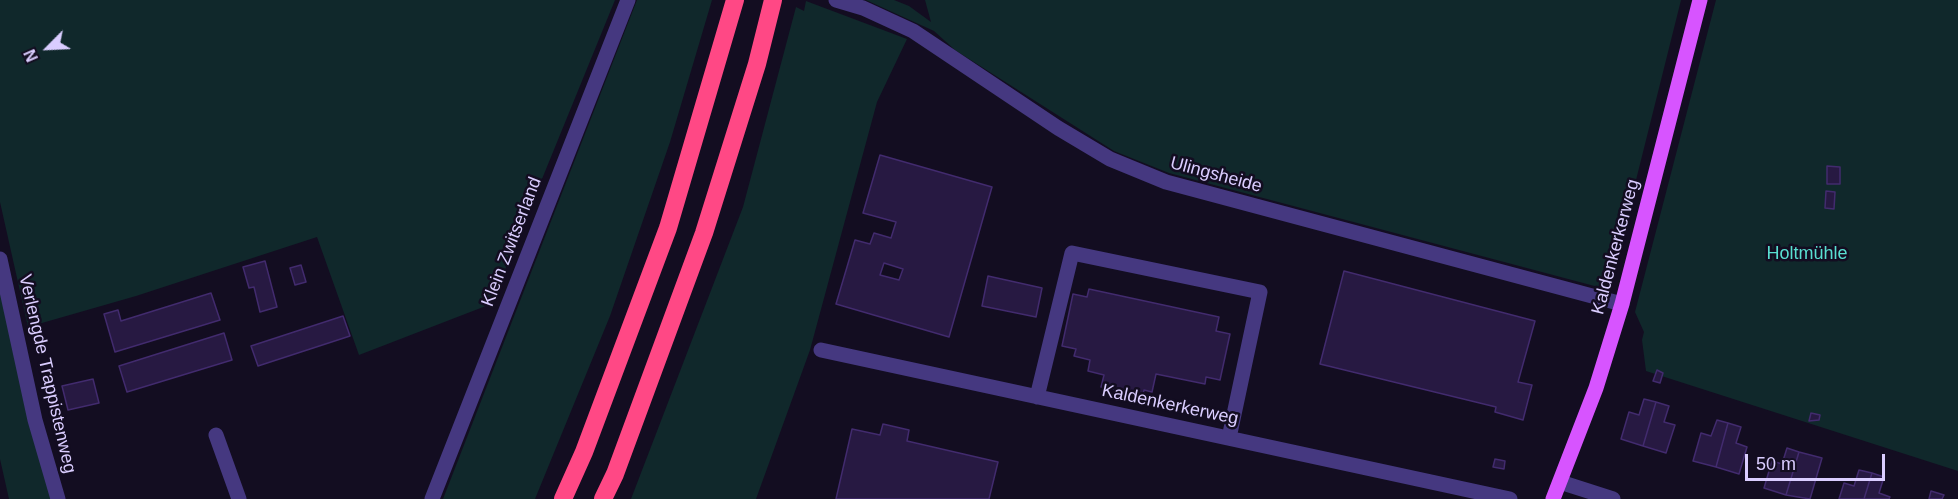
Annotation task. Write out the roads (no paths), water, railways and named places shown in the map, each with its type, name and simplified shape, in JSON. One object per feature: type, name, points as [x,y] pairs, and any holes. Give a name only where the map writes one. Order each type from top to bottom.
[{"type":"highway","points":[[563,499],[584,452],[668,228],[735,0]]},
{"type":"highway","points":[[603,499],[704,233],[756,64],[773,0]]},
{"type":"main road","name":"Kaldenkerkerweg","points":[[1553,499],[1596,388],[1622,304],[1700,0]]},
{"type":"street","name":"Klein Zwitserland","points":[[432,499],[628,0]]},
{"type":"street","name":"Ulingsheide","points":[[836,0],[863,8],[914,31],[1084,144],[1110,159],[1166,182],[1622,304]]},
{"type":"street","points":[[1037,397],[1072,253],[1249,289],[1260,292],[1228,438]]},
{"type":"street","name":"Verlengde Trappistenweg","points":[[0,259],[35,420],[58,499]]},
{"type":"street","name":"Kaldenkerkerweg","points":[[821,350],[1510,499]]},
{"type":"street","points":[[216,435],[239,499]]},
{"type":"street","points":[[1560,482],[1613,499]]},
{"type":"park label","name":"Holtmühle","points":[[1807,254]]}]
